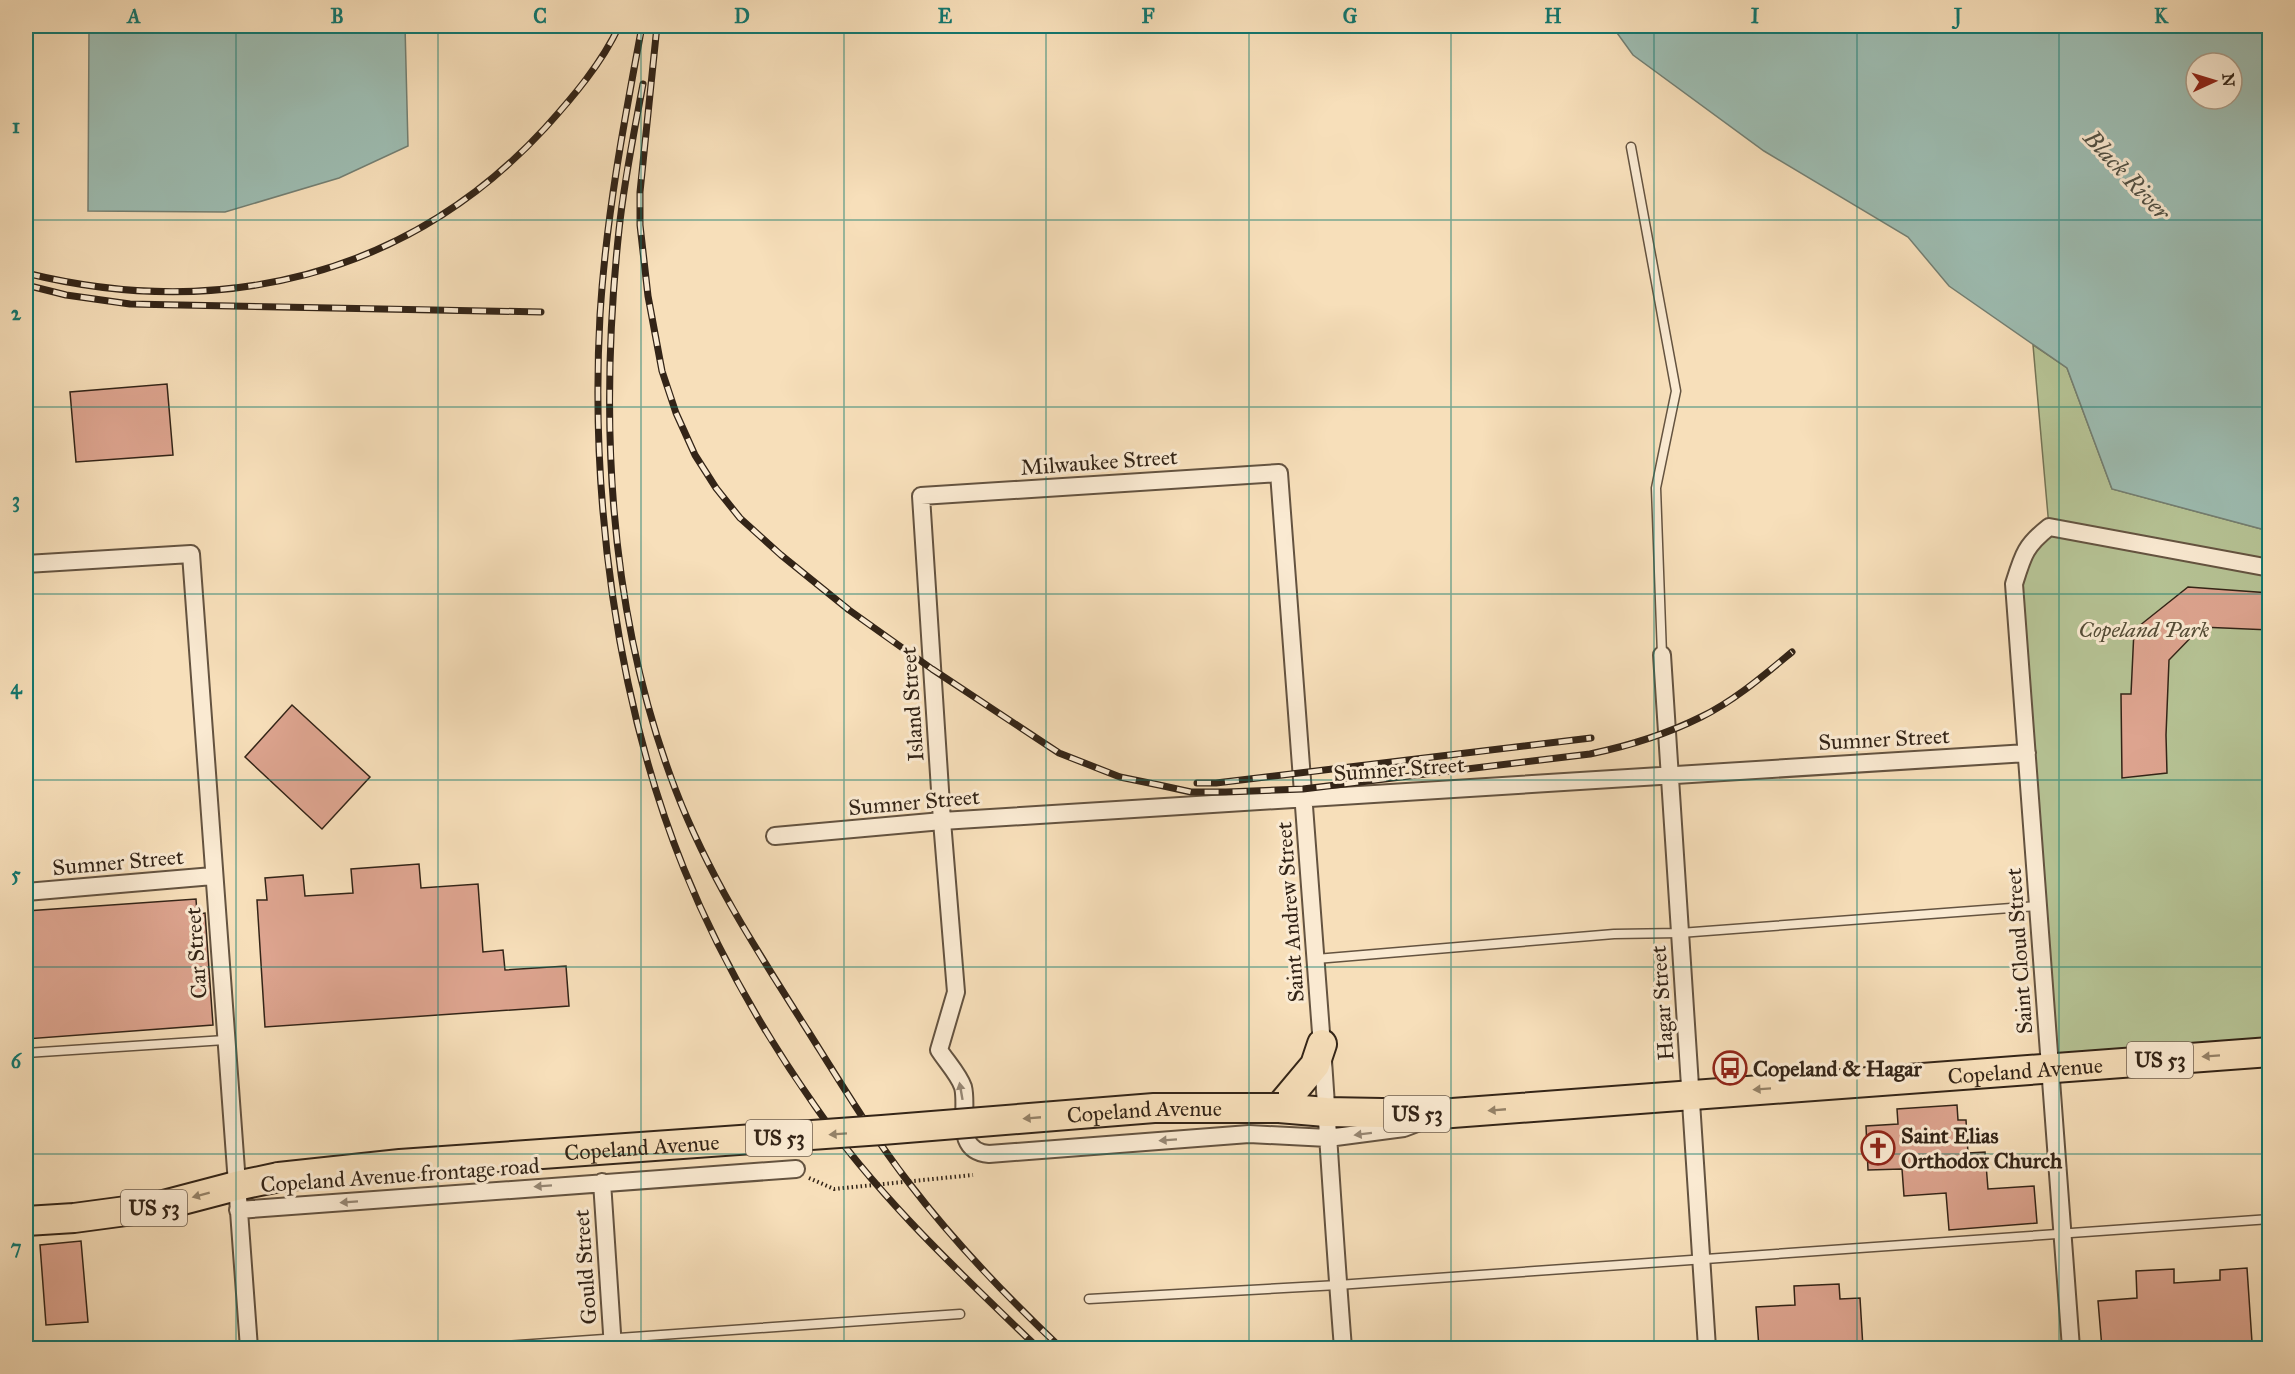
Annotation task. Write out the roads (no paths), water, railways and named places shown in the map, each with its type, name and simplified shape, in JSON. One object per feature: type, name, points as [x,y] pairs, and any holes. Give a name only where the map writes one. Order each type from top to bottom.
[{"type":"highway","points":[[1279,1108],[1315,1065],[1322,1044]]},
{"type":"highway","name":"Copeland Avenue","points":[[26,1221],[74,1218],[237,1198],[279,1177],[400,1164],[859,1132],[1154,1108],[1279,1108],[1327,1125],[1691,1094],[2270,1052]]},
{"type":"street","name":"Milwaukee Street","points":[[921,496],[1280,473]]},
{"type":"street","name":"Saint Andrew Street","points":[[1280,473],[1343,1348]]},
{"type":"street","name":"Island Street","points":[[921,496],[942,821],[956,993],[939,1050],[963,1086],[965,1137],[972,1149],[978,1153],[1250,1134],[1327,1125]]},
{"type":"street","name":"Saint Cloud Street","points":[[2071,1348],[2014,584],[2024,552],[2036,537],[2049,527],[2270,568]]},
{"type":"street","name":"Car Street","points":[[26,564],[191,554],[249,1348]]},
{"type":"street","name":"Hagar Street","points":[[1662,656],[1707,1348]]},
{"type":"street","name":"Sumner Street","points":[[775,836],[942,821],[2027,753]]},
{"type":"street","name":"Sumner Street","points":[[26,892],[213,876]]},
{"type":"street","name":"Copeland Avenue frontage road","points":[[237,1198],[602,1182],[795,1169]]},
{"type":"street","name":"Gould Street","points":[[602,1182],[613,1344]]},
{"type":"lane","points":[[1631,147],[1676,391],[1656,488],[1662,656]]},
{"type":"lane","points":[[1316,959],[1614,934],[1680,933],[2038,906]]},
{"type":"lane","points":[[26,1053],[225,1040]]},
{"type":"lane","points":[[1089,1299],[1338,1285],[2270,1219]]},
{"type":"lane","points":[[475,1348],[613,1344],[960,1314]]},
{"type":"water","points":[[89,26],[405,26],[408,146],[339,178],[225,212],[88,211]]},
{"type":"water","name":"Black River","points":[[1612,26],[2269,26],[2269,531],[2112,489],[2067,368],[1949,286],[1908,237],[1764,151],[1633,55]]},
{"type":"railway","points":[[26,273],[98,287],[169,292],[239,288],[306,274],[371,252],[433,220],[491,179],[545,128],[566,104],[595,66],[619,26]]},
{"type":"railway","points":[[642,26],[616,170],[603,278],[598,384],[599,454],[604,526],[625,668],[660,804],[697,900],[727,961],[777,1050],[815,1106],[865,1172],[892,1203],[1038,1348]]},
{"type":"railway","points":[[657,26],[640,192],[640,225],[648,296],[662,371],[676,413],[695,455],[716,488],[740,518],[781,555],[849,610],[932,669],[1059,753],[1120,777],[1191,792],[1303,789],[1590,754],[1646,739],[1713,711],[1737,696],[1792,652]]},
{"type":"railway","points":[[643,84],[626,175],[619,230],[613,301],[610,443],[614,514],[623,585],[636,655],[653,724],[689,823],[719,884],[753,944],[857,1108],[895,1165],[944,1227],[1001,1289],[1061,1348]]},
{"type":"railway","points":[[26,285],[66,295],[130,304],[541,312]]},
{"type":"railway","points":[[1197,783],[1216,783],[1591,738]]},
{"type":"place","name":"Copeland & Hagar","points":[[1730,1068]]},
{"type":"place","name":"Saint Elias Orthodox Church","points":[[1878,1148]]},
{"type":"park label","name":"Copeland Park","points":[[2144,629]]}]
